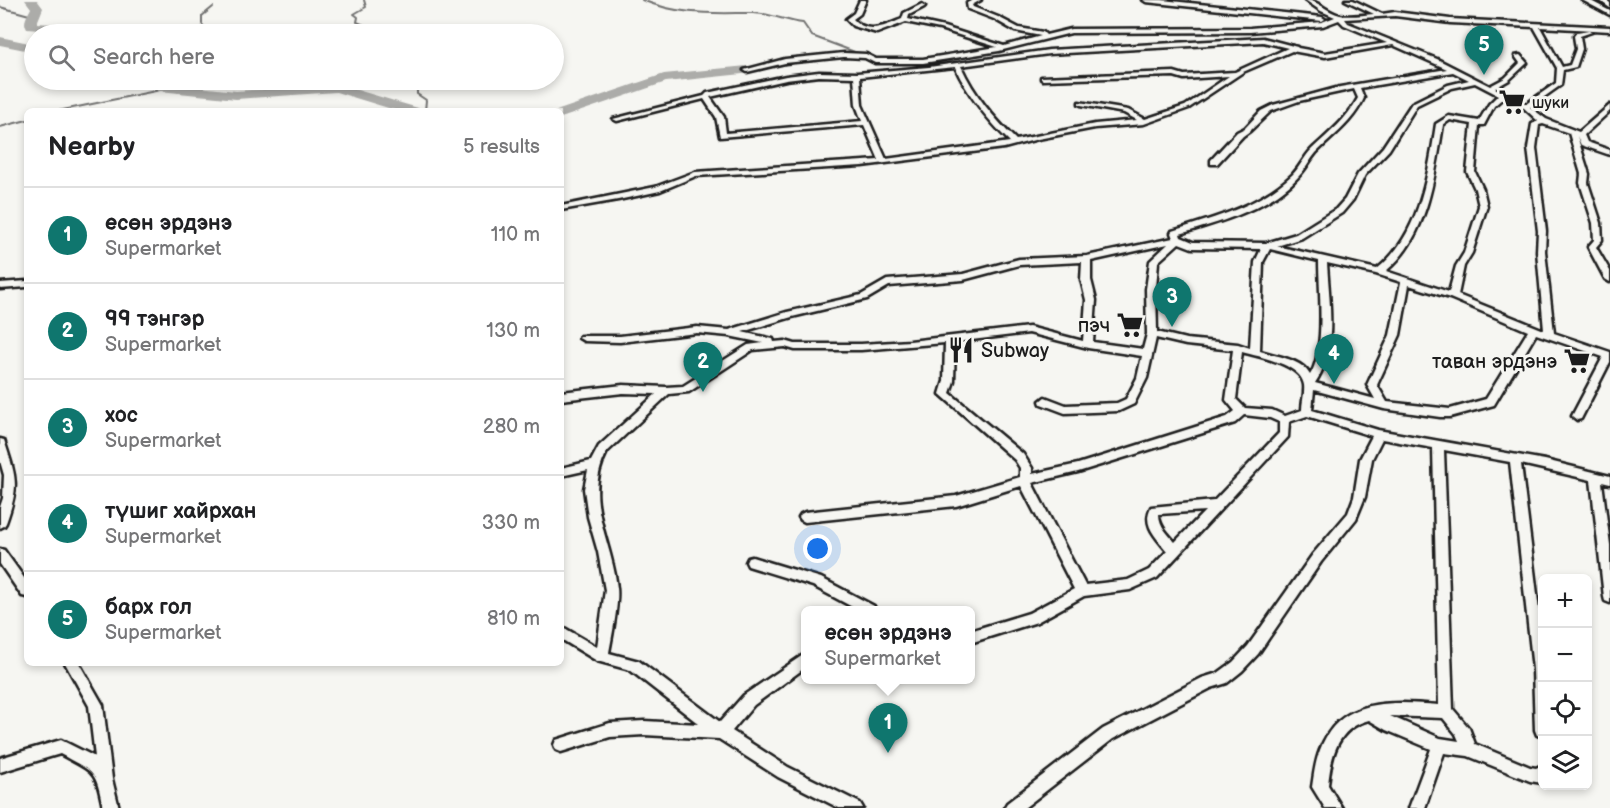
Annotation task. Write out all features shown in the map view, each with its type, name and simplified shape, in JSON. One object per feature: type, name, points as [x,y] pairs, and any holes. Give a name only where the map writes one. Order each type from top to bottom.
[{"type":"street","points":[[863,0],[857,14],[849,19],[855,25],[878,31],[905,20],[942,27],[1005,48]]},
{"type":"street","points":[[978,0],[969,4],[970,8],[996,18],[1011,28],[1052,35]]},
{"type":"street","points":[[1146,0],[1307,18],[1395,14],[1450,21],[1607,28]]},
{"type":"street","points":[[1308,0],[1323,10],[1340,16],[1346,24],[1476,81],[1526,107],[1543,121],[1576,134],[1584,142],[1610,153]]},
{"type":"street","points":[[1348,0],[1381,16]]},
{"type":"street","points":[[1585,0],[1610,13]]},
{"type":"street","points":[[1602,0],[1610,6]]},
{"type":"street","points":[[905,20],[906,14],[922,6]]},
{"type":"street","points":[[747,70],[785,61],[844,55],[866,56],[875,61],[923,61],[1005,48],[1071,31],[1251,30],[1323,24],[1340,16]]},
{"type":"street","points":[[1526,107],[1559,84],[1560,69],[1536,25]]},
{"type":"street","points":[[617,119],[706,97],[709,94],[786,78],[856,75],[957,65],[1049,52],[1263,40],[1307,26]]},
{"type":"street","points":[[1560,69],[1570,69],[1575,63],[1579,49],[1577,36],[1580,33],[1607,28]]},
{"type":"street","points":[[1263,40],[1325,55],[1396,44]]},
{"type":"street","points":[[564,207],[657,189],[695,174],[826,168],[1004,146],[1095,126],[1144,122],[1187,107],[1236,74],[1291,49],[1299,49]]},
{"type":"street","points":[[1490,88],[1507,79],[1524,63],[1518,56]]},
{"type":"street","points":[[957,65],[969,88],[993,123],[1014,142]]},
{"type":"street","points":[[1214,162],[1240,134],[1245,133],[1263,110],[1311,95],[1452,70]]},
{"type":"street","points":[[1043,78],[1174,74],[1184,77],[1236,74]]},
{"type":"street","points":[[856,75],[859,105],[883,161]]},
{"type":"street","points":[[1255,352],[1259,262],[1267,246],[1299,236],[1339,211],[1349,200],[1362,174],[1386,148],[1414,104],[1450,86],[1476,81]]},
{"type":"street","points":[[1178,240],[1175,233],[1231,216],[1274,193],[1296,175],[1312,153],[1355,110],[1361,98],[1357,88]]},
{"type":"street","points":[[1379,272],[1394,260],[1413,230],[1430,184],[1440,124],[1449,118],[1481,123],[1491,105],[1502,95]]},
{"type":"street","points":[[706,97],[720,117],[723,135],[866,123]]},
{"type":"street","points":[[1081,103],[1126,111],[1144,122]]},
{"type":"street","points":[[1576,134],[1610,107]]},
{"type":"street","points":[[1543,121],[1536,124],[1532,148],[1542,231],[1541,251],[1549,335]]},
{"type":"street","points":[[1453,296],[1460,266],[1468,253],[1483,206],[1479,189],[1471,172],[1476,123]]},
{"type":"street","points":[[1576,134],[1585,174],[1584,183],[1597,223],[1598,240],[1592,247],[1610,279]]},
{"type":"street","points":[[1045,400],[1065,409],[1080,410],[1119,407],[1130,401],[1142,378],[1152,334],[1151,290],[1154,261],[1178,240]]},
{"type":"street","points":[[729,333],[790,314],[864,297],[887,284],[963,277],[1019,262],[1087,259],[1178,240],[1192,245],[1267,246],[1379,272],[1453,296],[1534,330],[1609,356],[1577,416]]},
{"type":"street","points":[[1087,259],[1086,280],[1091,300],[1088,345]]},
{"type":"street","points":[[1308,385],[1319,370],[1324,341],[1323,260]]},
{"type":"street","points":[[1384,405],[1372,385],[1395,335],[1405,282]]},
{"type":"street","points":[[3,285],[24,284]]},
{"type":"street","points":[[584,338],[620,339],[697,330],[729,333],[795,347],[861,347],[950,340],[1029,330],[1088,345],[1147,353]]},
{"type":"street","points":[[1308,385],[1384,405],[1450,413],[1490,402],[1534,330]]},
{"type":"street","points":[[1152,334],[1186,342],[1238,347],[1294,365],[1304,373],[1308,385],[1307,412]]},
{"type":"street","points":[[950,340],[949,381],[945,394],[1019,457],[1026,468],[1025,480],[1082,591]]},
{"type":"street","points":[[564,396],[622,389],[685,390],[751,347],[785,344]]},
{"type":"street","points":[[1238,347],[1231,400],[1242,411],[1272,414],[1284,420],[1307,412],[1378,434],[1545,464],[1610,480]]},
{"type":"street","points":[[602,657],[611,590],[590,489],[595,464],[603,449],[666,391]]},
{"type":"street","points":[[805,517],[956,501],[1025,480],[1078,468],[1231,420],[1242,411]]},
{"type":"street","points":[[975,635],[1032,618],[1082,591],[1130,585],[1153,574],[1284,434],[1284,420]]},
{"type":"street","points":[[1012,808],[1108,734],[1207,682],[1216,682],[1253,653],[1317,559],[1352,516],[1359,502],[1365,460],[1376,445],[1378,434]]},
{"type":"street","points":[[0,443],[10,475],[9,498],[0,523]]},
{"type":"street","points":[[1438,446],[1446,712]]},
{"type":"street","points":[[1515,460],[1540,682]]},
{"type":"street","points":[[564,470],[595,464]]},
{"type":"street","points":[[1596,477],[1610,597]]},
{"type":"street","points":[[1174,550],[1152,522],[1155,510],[1219,505]]},
{"type":"street","points":[[0,554],[24,588]]},
{"type":"street","points":[[752,562],[818,582],[862,606]]},
{"type":"street","points":[[564,634],[602,657],[634,665],[721,732],[783,772],[855,808]]},
{"type":"street","points":[[721,732],[749,700],[801,663]]},
{"type":"street","points":[[74,666],[96,705],[111,808]]},
{"type":"street","points":[[1334,808],[1320,787],[1329,744],[1340,728],[1356,715],[1403,708],[1446,712],[1462,729],[1467,739],[1468,749]]},
{"type":"street","points":[[1370,712],[1391,725],[1440,745],[1468,749],[1538,776]]},
{"type":"street","points":[[561,745],[610,730],[644,728],[721,732]]},
{"type":"street","points":[[1417,808],[1440,745]]},
{"type":"street","points":[[0,765],[61,747],[96,766],[105,779]]},
{"type":"waterway","points":[[31,0],[37,8],[31,24]]},
{"type":"waterway","points":[[362,24],[357,22],[358,17],[354,14],[366,7],[364,0]]},
{"type":"waterway","points":[[642,0],[683,11],[758,13],[803,23],[812,36],[860,54]]},
{"type":"waterway","points":[[0,7],[33,16]]},
{"type":"waterway","points":[[202,24],[202,16],[213,7]]},
{"type":"waterway","points":[[0,41],[24,46]]},
{"type":"waterway","points":[[564,113],[664,78],[747,70]]},
{"type":"waterway","points":[[73,108],[160,90]]},
{"type":"waterway","points":[[188,90],[236,95],[308,90]]},
{"type":"waterway","points":[[261,94],[264,90]]},
{"type":"waterway","points":[[344,90],[403,108]]},
{"type":"waterway","points":[[417,90],[417,94],[426,100],[425,108]]},
{"type":"waterway","points":[[0,127],[24,121]]},
{"type":"place","name":"барх гол","points":[[1484,75]]},
{"type":"place","name":"шуки","points":[[1512,102]]},
{"type":"place","name":"пэч","points":[[1130,325]]},
{"type":"place","name":"хос","points":[[1172,327]]},
{"type":"place","name":"Subway","points":[[961,350]]},
{"type":"place","name":"таван эрдэнэ","points":[[1577,361]]},
{"type":"place","name":"түшиг хайрхан","points":[[1334,384]]},
{"type":"place","name":"99 тэнгэр","points":[[703,392]]},
{"type":"place","name":"есөн эрдэнэ","points":[[888,753]]}]
